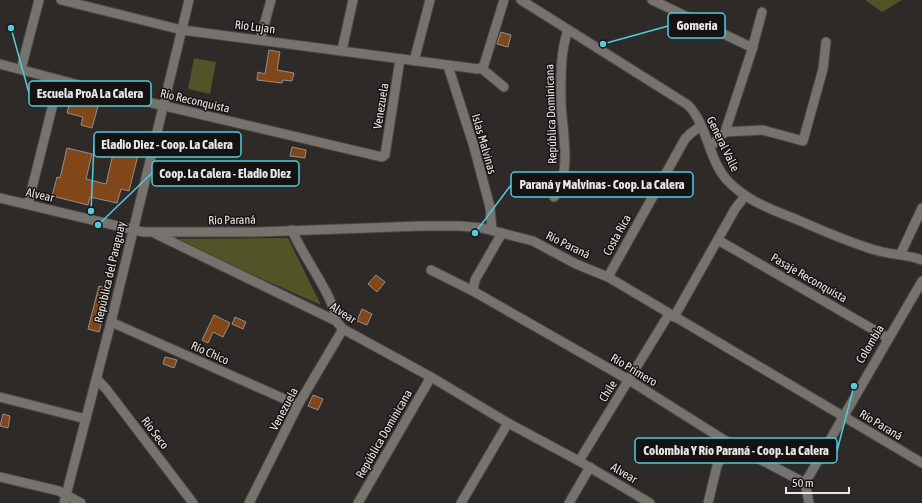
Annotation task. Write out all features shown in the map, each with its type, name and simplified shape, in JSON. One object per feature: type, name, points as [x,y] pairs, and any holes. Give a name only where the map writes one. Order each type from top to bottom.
[{"type":"street","points":[[21,69],[39,0]]},
{"type":"street","name":"Río Lujan","points":[[61,0],[182,30],[479,69]]},
{"type":"street","name":"República del Paraguay","points":[[66,499],[190,0]]},
{"type":"street","points":[[260,40],[271,0]]},
{"type":"street","points":[[342,50],[353,0]]},
{"type":"street","points":[[414,61],[430,0]]},
{"type":"street","points":[[504,0],[484,65],[479,69],[504,87]]},
{"type":"street","name":"General Valle","points":[[521,0],[688,105],[694,112],[701,126],[718,167],[726,179],[745,196],[812,227],[860,246],[881,252],[901,254],[922,260]]},
{"type":"street","points":[[652,0],[753,48]]},
{"type":"street","points":[[710,147],[725,132],[753,48],[762,12]]},
{"type":"street","name":"República Dominicana","points":[[554,197],[562,186],[564,176],[565,155],[561,102],[562,52],[568,30]]},
{"type":"street","points":[[725,132],[763,130],[803,141],[823,69],[826,42]]},
{"type":"street","name":"Venezuela","points":[[385,156],[400,59]]},
{"type":"street","name":"Río Reconquista","points":[[0,64],[163,106],[382,157],[385,156]]},
{"type":"street","name":"Islas Malvinas","points":[[448,66],[474,147],[490,207],[492,230]]},
{"type":"street","points":[[28,204],[59,80]]},
{"type":"street","name":"Costa Rica","points":[[608,278],[685,139],[701,126]]},
{"type":"street","name":"Chile","points":[[579,461],[672,315],[718,240],[735,209],[745,196]]},
{"type":"street","name":"Alvear","points":[[0,198],[133,230],[153,233],[336,320],[343,329],[431,377],[508,423],[590,467],[650,503]]},
{"type":"street","points":[[901,254],[922,208]]},
{"type":"street","name":"Río Paraná","points":[[153,233],[460,226],[492,230],[533,241],[608,278],[922,462]]},
{"type":"street","points":[[292,230],[297,244],[333,307],[336,320]]},
{"type":"street","points":[[473,291],[475,280],[502,233]]},
{"type":"street","name":"Pasaje Reconquista","points":[[718,240],[888,338]]},
{"type":"street","name":"Río Primero","points":[[431,270],[473,291],[630,380],[729,443],[805,483]]},
{"type":"street","name":"Colombia","points":[[805,483],[842,416],[922,281]]},
{"type":"street","name":"Río Chico","points":[[111,322],[298,405]]},
{"type":"street","name":"Venezuela","points":[[249,503],[298,405],[343,329]]},
{"type":"street","name":"República Dominicana","points":[[358,503],[431,377]]},
{"type":"street","name":"Río Seco","points":[[97,379],[193,503]]},
{"type":"street","points":[[0,397],[86,419]]},
{"type":"street","points":[[461,503],[508,423]]},
{"type":"street","points":[[708,503],[718,466],[729,443]]},
{"type":"street","points":[[569,503],[590,467]]},
{"type":"street","points":[[0,477],[81,503]]},
{"type":"street","points":[[805,483],[809,503]]},
{"type":"shaded area","points":[[865,0],[902,0],[882,12]]},
{"type":"shaded area","points":[[194,58],[216,62],[210,94],[188,89]]},
{"type":"shaded area","points":[[288,238],[321,305],[172,239]]},
{"type":"building","points":[[501,32],[511,35],[508,47],[497,44]]},
{"type":"building","points":[[269,50],[280,52],[277,70],[294,73],[292,81],[283,80],[282,83],[257,80],[258,72],[265,74]]},
{"type":"building","points":[[72,92],[100,99],[92,128],[81,125],[83,117],[67,113]]},
{"type":"building","points":[[116,141],[140,147],[129,191],[121,189],[117,203],[90,197],[88,205],[52,196],[57,177],[60,178],[67,148],[92,154],[86,179],[106,184]]},
{"type":"building","points":[[292,147],[306,150],[305,158],[290,156]]},
{"type":"building","points":[[376,275],[385,282],[377,292],[368,284]]},
{"type":"building","points":[[99,286],[110,289],[99,332],[88,329]]},
{"type":"building","points":[[362,309],[372,314],[367,325],[357,321]]},
{"type":"building","points":[[214,315],[230,323],[223,337],[213,332],[208,343],[202,340]]},
{"type":"building","points":[[235,317],[246,322],[243,329],[232,324]]},
{"type":"building","points":[[165,357],[177,360],[174,368],[163,364]]},
{"type":"building","points":[[313,395],[323,399],[318,410],[308,406]]},
{"type":"building","points":[[3,414],[10,416],[8,428],[0,426]]},
{"type":"place","name":"Escuela ProA La Calera","points":[[11,28]]},
{"type":"place","name":"Gomería","points":[[603,44]]},
{"type":"place","name":"Eladio Diez - Coop. La Calera","points":[[91,211]]},
{"type":"place","name":"Coop. La Calera - Eladio Diez","points":[[98,225]]},
{"type":"place","name":"Paraná y Malvinas - Coop. La Calera","points":[[475,233]]},
{"type":"place","name":"Colombia Y Río Paraná - Coop. La Calera","points":[[854,386]]}]
